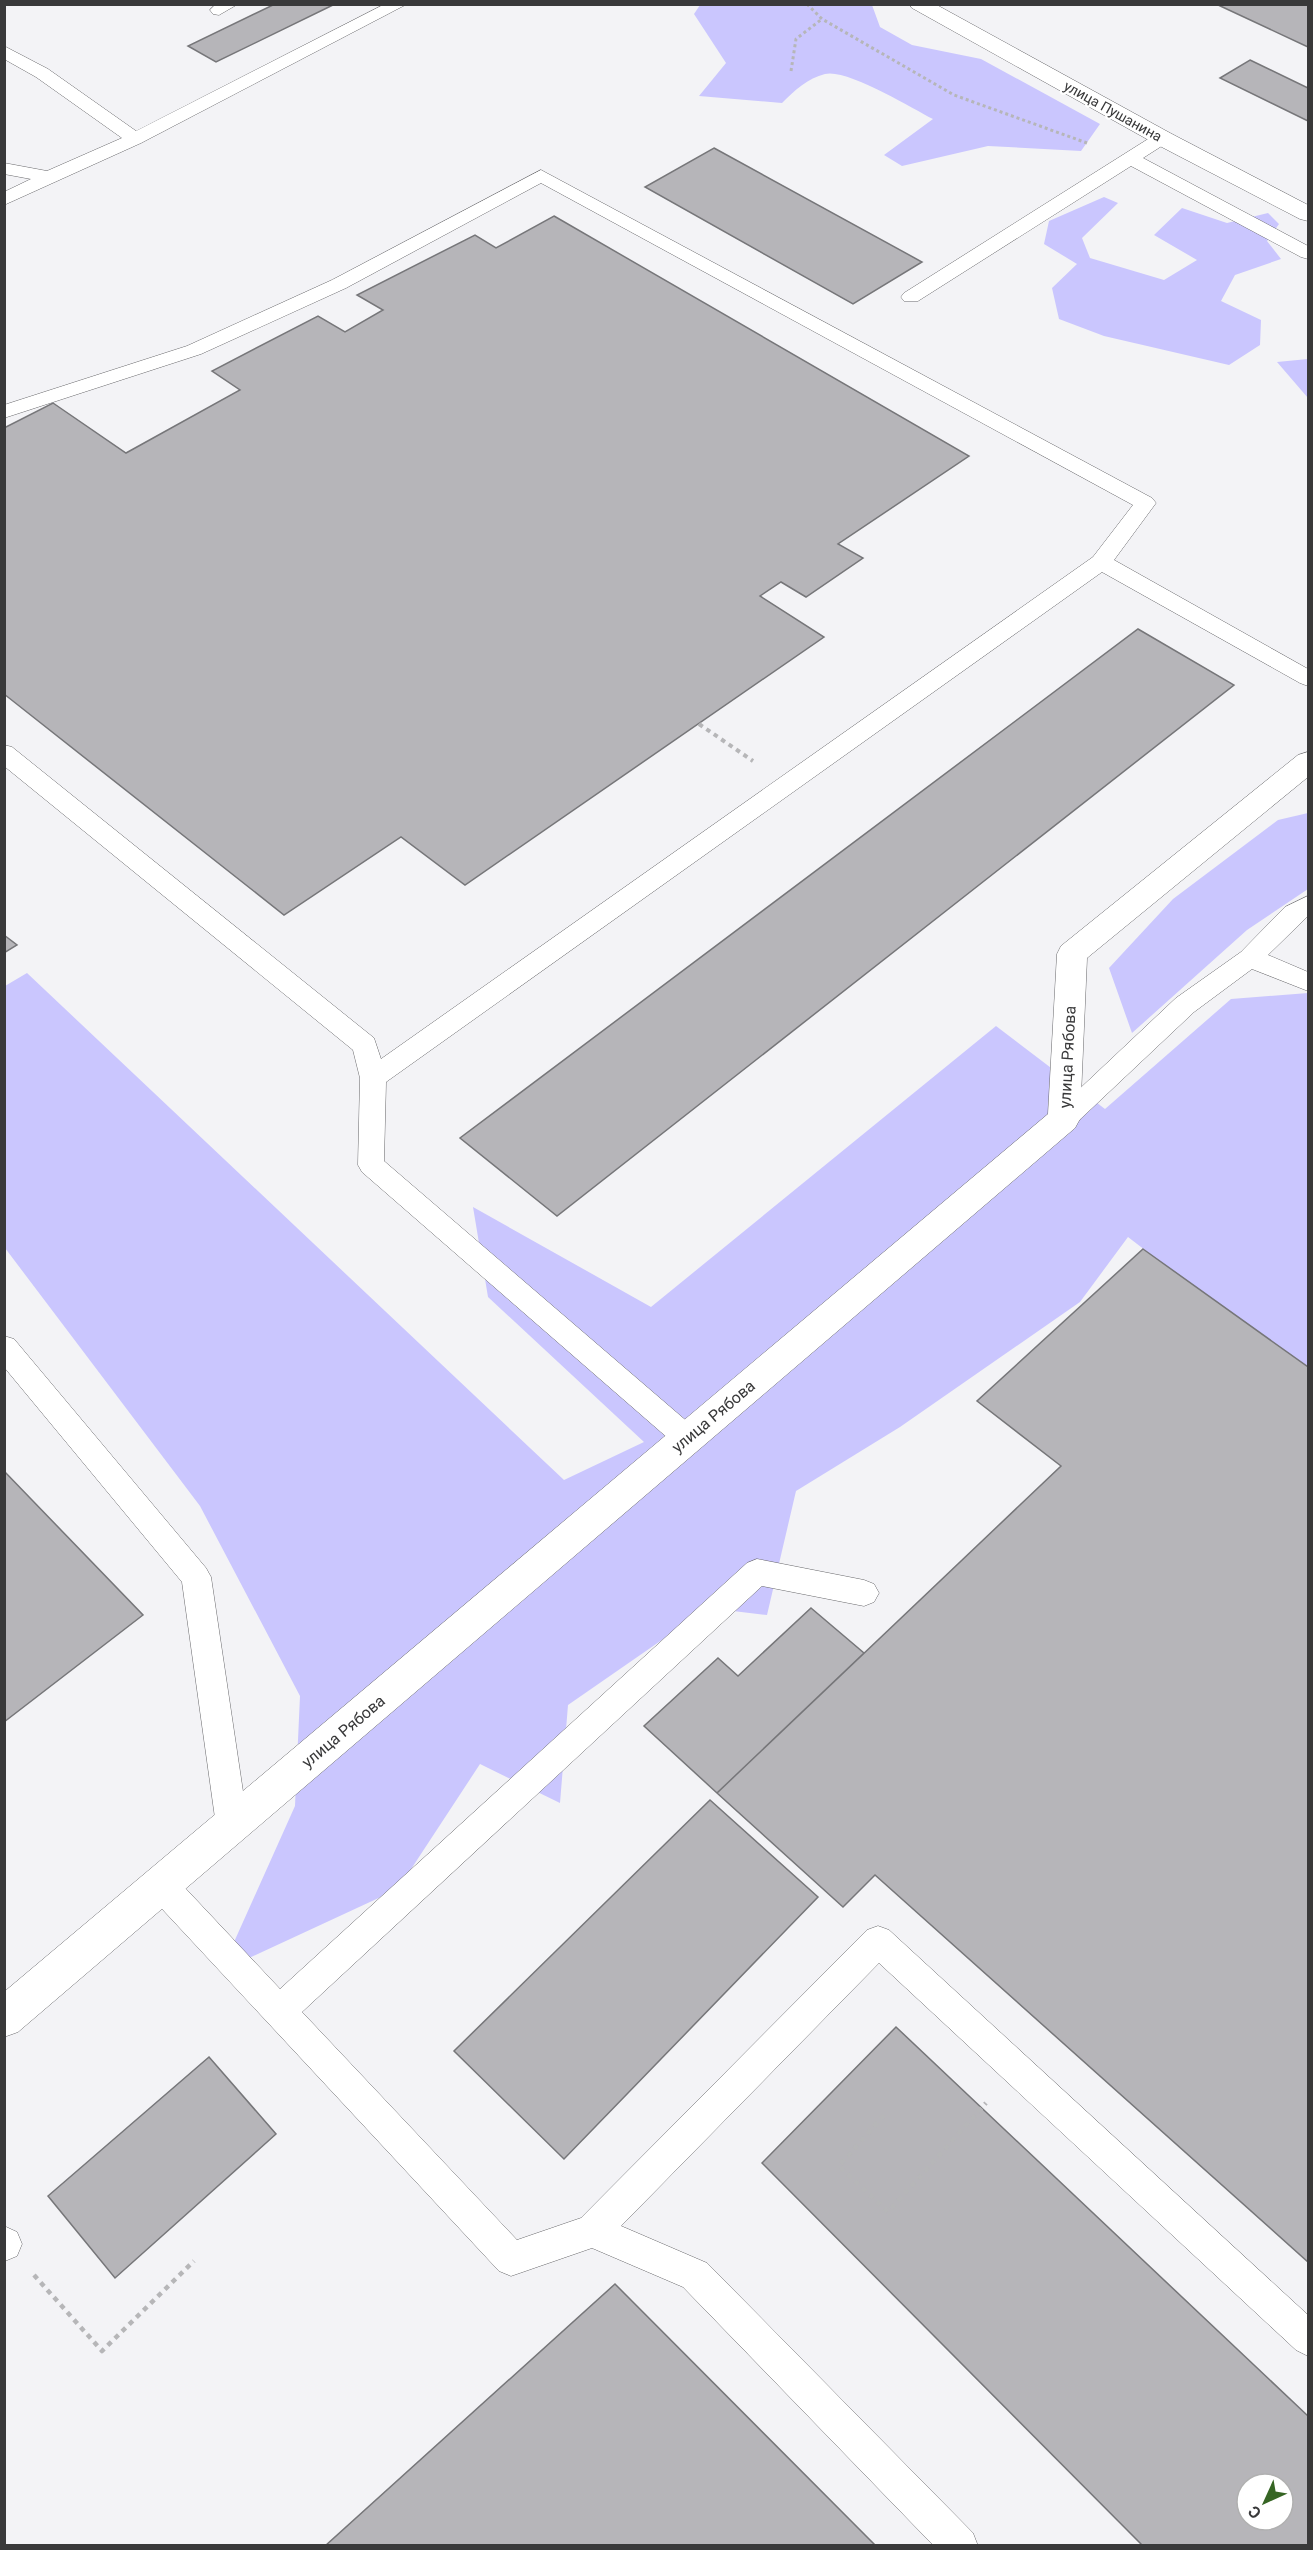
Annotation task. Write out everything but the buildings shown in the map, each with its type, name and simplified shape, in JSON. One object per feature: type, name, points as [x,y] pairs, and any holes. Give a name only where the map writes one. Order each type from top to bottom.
[{"type":"street","name":"улица Пушанина","points":[[920,4],[1162,138],[1308,214]]},
{"type":"street","name":"улица Рябова","points":[[4,2018],[1064,1119],[1072,954],[1308,762]]},
{"type":"lane","points":[[4,200],[49,177],[135,139],[399,4]]},
{"type":"lane","points":[[4,51],[42,74],[135,139]]},
{"type":"lane","points":[[911,297],[1162,138]]},
{"type":"lane","points":[[1130,158],[1308,253]]},
{"type":"lane","points":[[4,168],[49,177]]},
{"type":"lane","points":[[4,412],[194,350],[339,284],[541,176],[1145,503],[1101,562],[373,1078]]},
{"type":"lane","points":[[1101,562],[1308,678]]},
{"type":"lane","points":[[4,753],[365,1045],[373,1078],[370,1165],[687,1438]]},
{"type":"lane","points":[[1064,1119],[1185,1005],[1250,958],[1294,913],[1308,904]]},
{"type":"lane","points":[[1250,958],[1308,982]]},
{"type":"lane","points":[[4,1347],[196,1577],[232,1825]]},
{"type":"lane","points":[[279,2012],[757,1572],[864,1593]]},
{"type":"lane","points":[[161,1885],[511,2259],[592,2231],[878,1941],[1308,2338]]},
{"type":"lane","points":[[592,2231],[695,2274],[960,2546]]},
{"type":"path","points":[[807,4],[822,19],[954,94],[1130,158]]},
{"type":"path","points":[[791,71],[796,39],[822,19]]},
{"type":"path","points":[[699,724],[789,785]]},
{"type":"path","points":[[884,2115],[839,2166],[888,2212],[981,2108]]},
{"type":"path","points":[[5,2243],[102,2351],[194,2261]]},
{"type":"shaded area","points":[[700,5],[872,5],[880,27],[912,45],[981,59],[1100,124],[1081,151],[988,146],[902,166],[884,155],[933,119],[879,90],[848,77],[835,74],[819,76],[791,94],[782,103],[699,96],[726,63],[694,14]]},
{"type":"shaded area","points":[[1104,197],[1118,203],[1082,238],[1090,258],[1164,280],[1197,260],[1154,235],[1182,208],[1227,223],[1268,213],[1279,224],[1267,241],[1281,259],[1235,275],[1221,301],[1261,320],[1260,345],[1229,365],[1104,336],[1059,319],[1052,288],[1077,264],[1044,244],[1049,221]]},
{"type":"shaded area","points":[[1308,359],[1308,398],[1277,362]]},
{"type":"shaded area","points":[[1308,813],[1308,889],[1247,930],[1132,1033],[1109,968],[1173,899],[1278,820]]},
{"type":"shaded area","points":[[27,973],[564,1480],[644,1442],[488,1297],[473,1207],[651,1307],[996,1026],[1105,1109],[1231,999],[1308,993],[1308,1367],[1301,1370],[1128,1237],[1080,1302],[900,1427],[796,1491],[767,1615],[708,1608],[568,1705],[560,1803],[480,1764],[398,1889],[221,1971],[295,1806],[300,1696],[200,1506],[5,1248],[5,986]]}]
